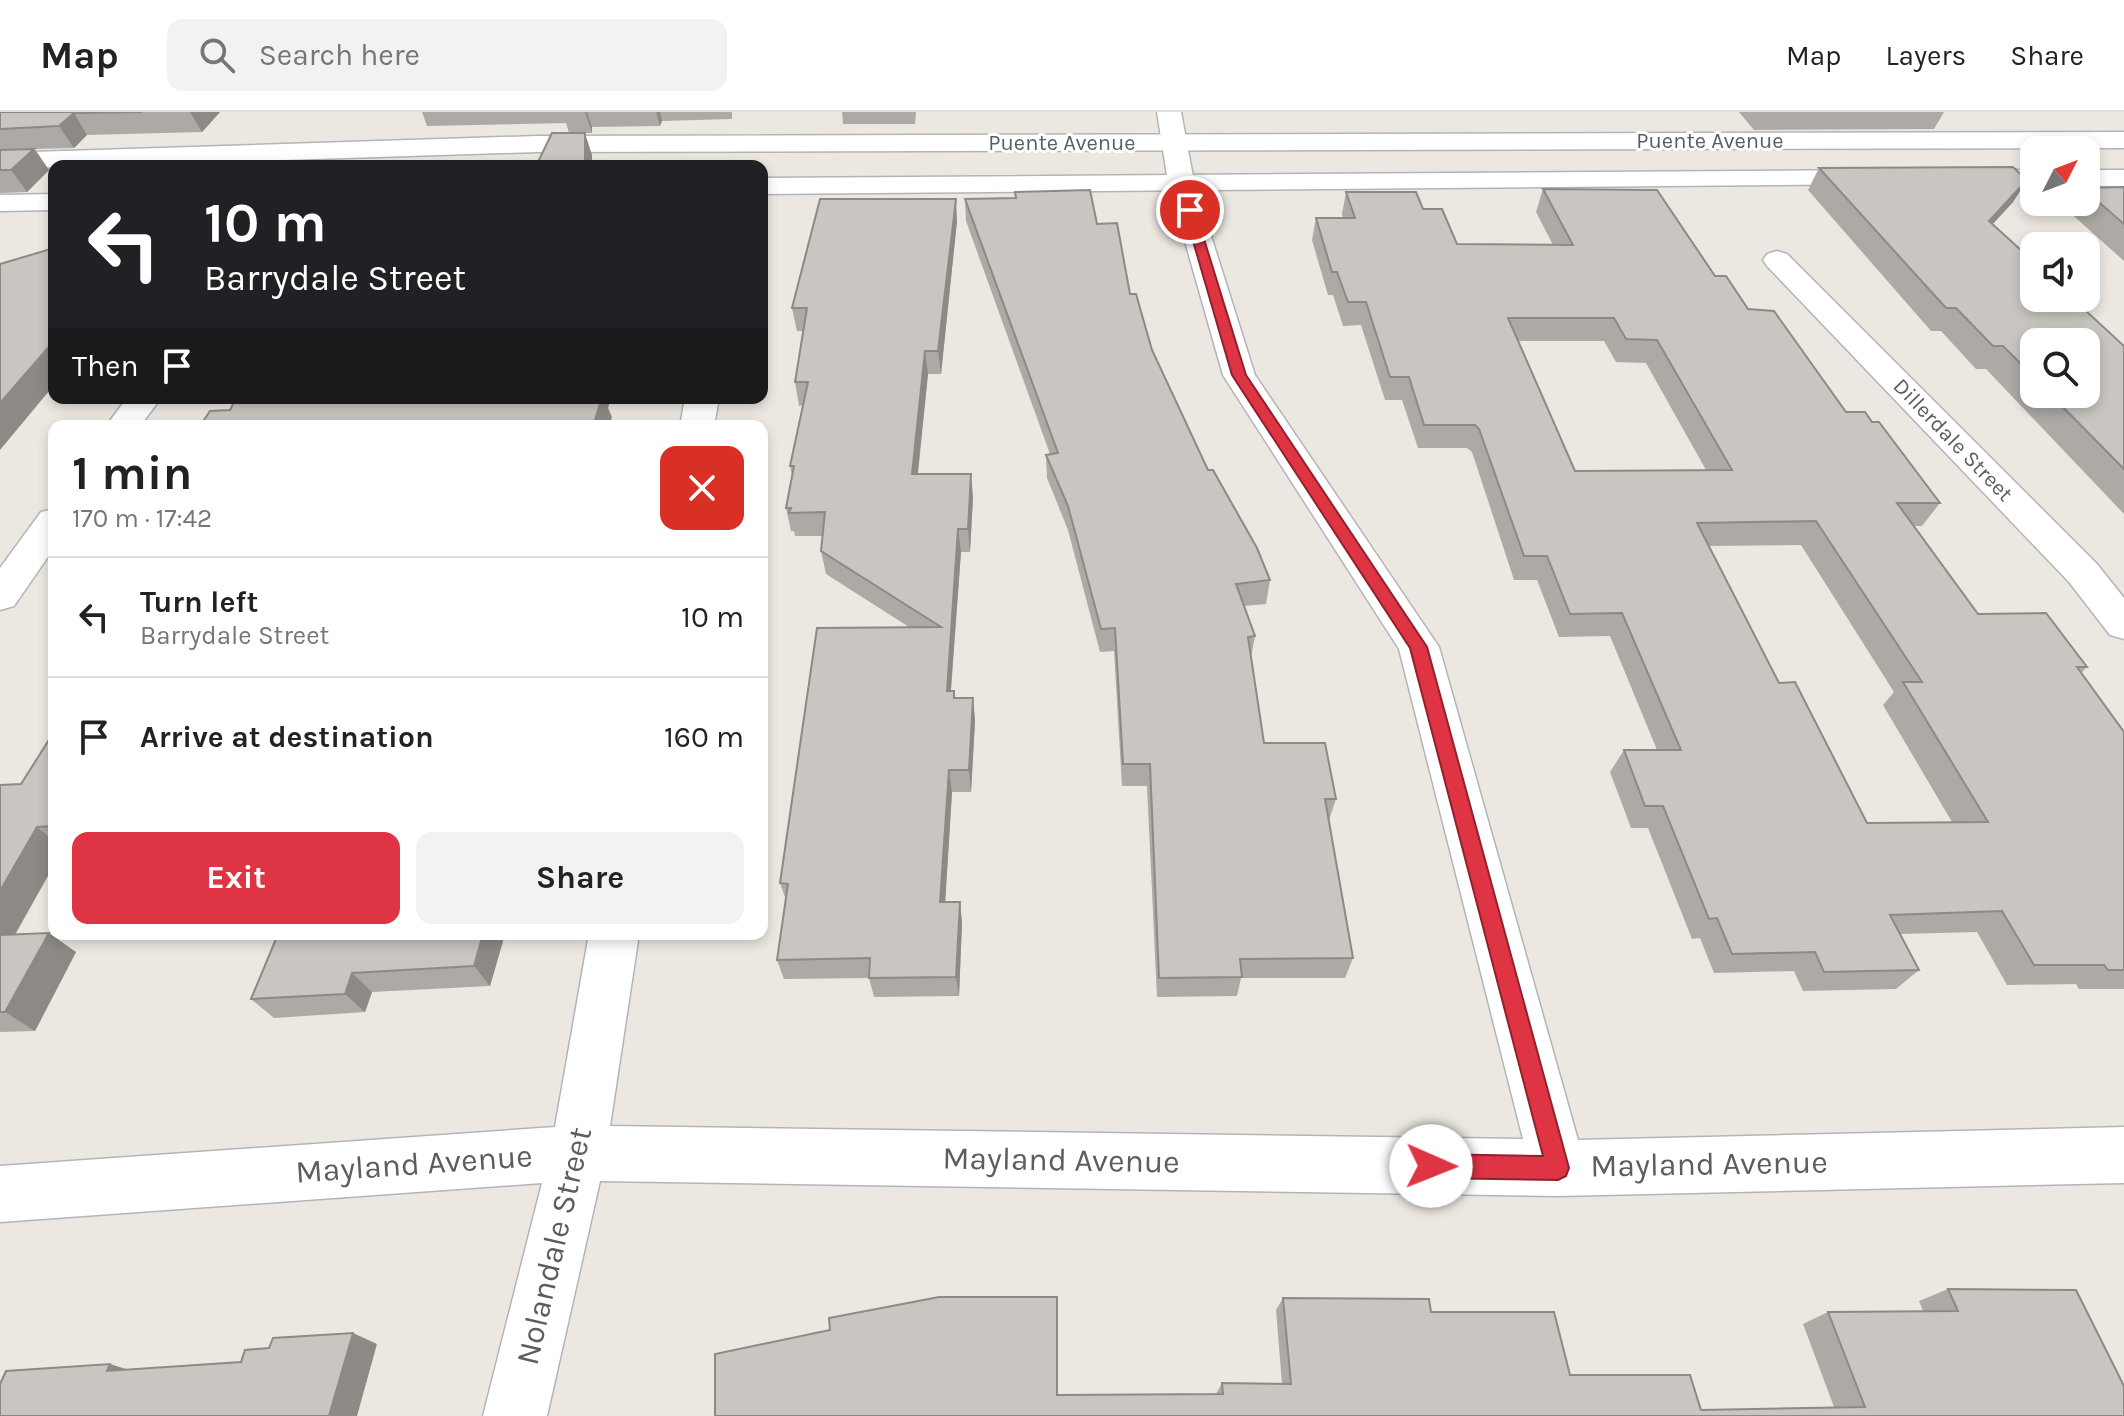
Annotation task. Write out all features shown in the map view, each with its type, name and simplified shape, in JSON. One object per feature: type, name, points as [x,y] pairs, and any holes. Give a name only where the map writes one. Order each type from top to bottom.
[{"type":"main road","name":"Puente Avenue","points":[[0,161],[537,144],[1175,146],[2124,140]]},
{"type":"main road","name":"Puente Avenue","points":[[768,185],[1175,146],[1891,178]]},
{"type":"main road","points":[[1175,146],[1239,375],[1419,647],[1558,1168]]},
{"type":"main road","points":[[1938,178],[2020,178]]},
{"type":"main road","points":[[2100,178],[2124,178]]},
{"type":"main road","points":[[0,203],[48,202]]},
{"type":"main road","name":"Dillerdale Street","points":[[1777,260],[2083,573],[2124,625]]},
{"type":"main road","points":[[0,596],[48,529]]},
{"type":"main road","name":"Nolandale Street","points":[[515,1416],[578,1153],[613,940]]},
{"type":"main road","name":"Mayland Avenue","points":[[0,1194],[578,1153],[1558,1168],[2124,1155]]},
{"type":"building","points":[[0,112],[142,112],[74,113],[59,126],[0,129]]},
{"type":"building","points":[[552,133],[585,133],[585,160],[539,160]]},
{"type":"building","points":[[34,149],[11,170],[0,170],[0,150]]},
{"type":"building","points":[[2013,167],[2020,174],[2020,188],[1989,221],[2020,249],[2020,312],[2087,312],[2124,346],[2124,469],[2064,408],[2100,408],[2100,328],[2020,328],[2020,363],[2003,346],[1993,346],[1956,308],[1946,308],[1819,168]]},
{"type":"building","points":[[2124,187],[2124,224],[2100,203],[2100,188]]},
{"type":"building","points":[[1543,189],[1657,190],[1715,276],[1726,276],[1748,309],[1774,311],[1846,412],[1865,412],[1872,422],[1879,422],[1940,503],[1897,503],[1978,614],[2046,613],[2087,667],[2077,667],[2124,732],[2124,970],[2108,970],[2104,965],[2034,965],[2002,911],[1890,915],[1919,970],[1824,972],[1815,952],[1732,954],[1717,918],[1709,919],[1663,806],[1645,806],[1624,750],[1681,750],[1622,613],[1570,614],[1547,556],[1524,556],[1479,429],[1475,425],[1424,425],[1409,377],[1390,377],[1366,302],[1348,302],[1337,272],[1332,272],[1316,218],[1355,218],[1346,192],[1416,192],[1423,209],[1442,209],[1457,244],[1573,245]],"holes":[[[1508,318],[1614,318],[1626,339],[1657,340],[1732,470],[1575,471]],[[1816,521],[1922,682],[1903,682],[1988,822],[1867,823],[1795,682],[1779,683],[1697,523]]]},
{"type":"building","points":[[1090,190],[1097,224],[1117,223],[1130,294],[1136,294],[1152,350],[1208,470],[1213,470],[1257,548],[1270,580],[1236,584],[1255,636],[1248,637],[1264,743],[1325,743],[1336,799],[1325,799],[1353,958],[1240,959],[1242,977],[1159,978],[1150,764],[1123,764],[1115,628],[1101,629],[1068,506],[1046,455],[1058,453],[965,199],[1016,198],[1015,192]]},
{"type":"building","points":[[820,199],[956,199],[938,351],[925,351],[912,474],[971,474],[968,529],[958,529],[947,691],[954,691],[954,698],[973,698],[969,770],[949,770],[940,902],[960,902],[956,977],[869,978],[870,958],[777,960],[788,884],[780,883],[817,628],[941,627],[821,551],[825,512],[789,513],[791,508],[786,508],[794,466],[790,466],[808,382],[795,382],[807,308],[792,308]]},
{"type":"building","points":[[48,250],[48,348],[0,403],[0,264]]},
{"type":"building","points":[[233,404],[600,404],[595,420],[204,420],[210,411],[230,410]]},
{"type":"building","points":[[48,741],[48,826],[37,827],[0,891],[0,785],[21,784]]},
{"type":"building","points":[[48,933],[5,1012],[0,1012],[0,935]]},
{"type":"building","points":[[276,940],[481,940],[474,966],[352,973],[345,994],[251,999]]},
{"type":"building","points":[[1948,1289],[2076,1290],[2124,1386],[2124,1416],[715,1416],[715,1354],[830,1330],[829,1318],[939,1297],[1057,1297],[1057,1395],[1223,1394],[1222,1383],[1291,1384],[1283,1298],[1429,1299],[1431,1312],[1554,1312],[1570,1375],[1690,1375],[1701,1410],[1865,1407],[1828,1312],[1958,1311]]},
{"type":"building","points":[[353,1333],[329,1416],[0,1416],[0,1384],[6,1371],[110,1364],[107,1371],[241,1362],[245,1350],[269,1348],[273,1338]]},
{"type":"route","points":[[1190,210],[1239,375],[1419,647],[1558,1168],[1431,1166]]}]
